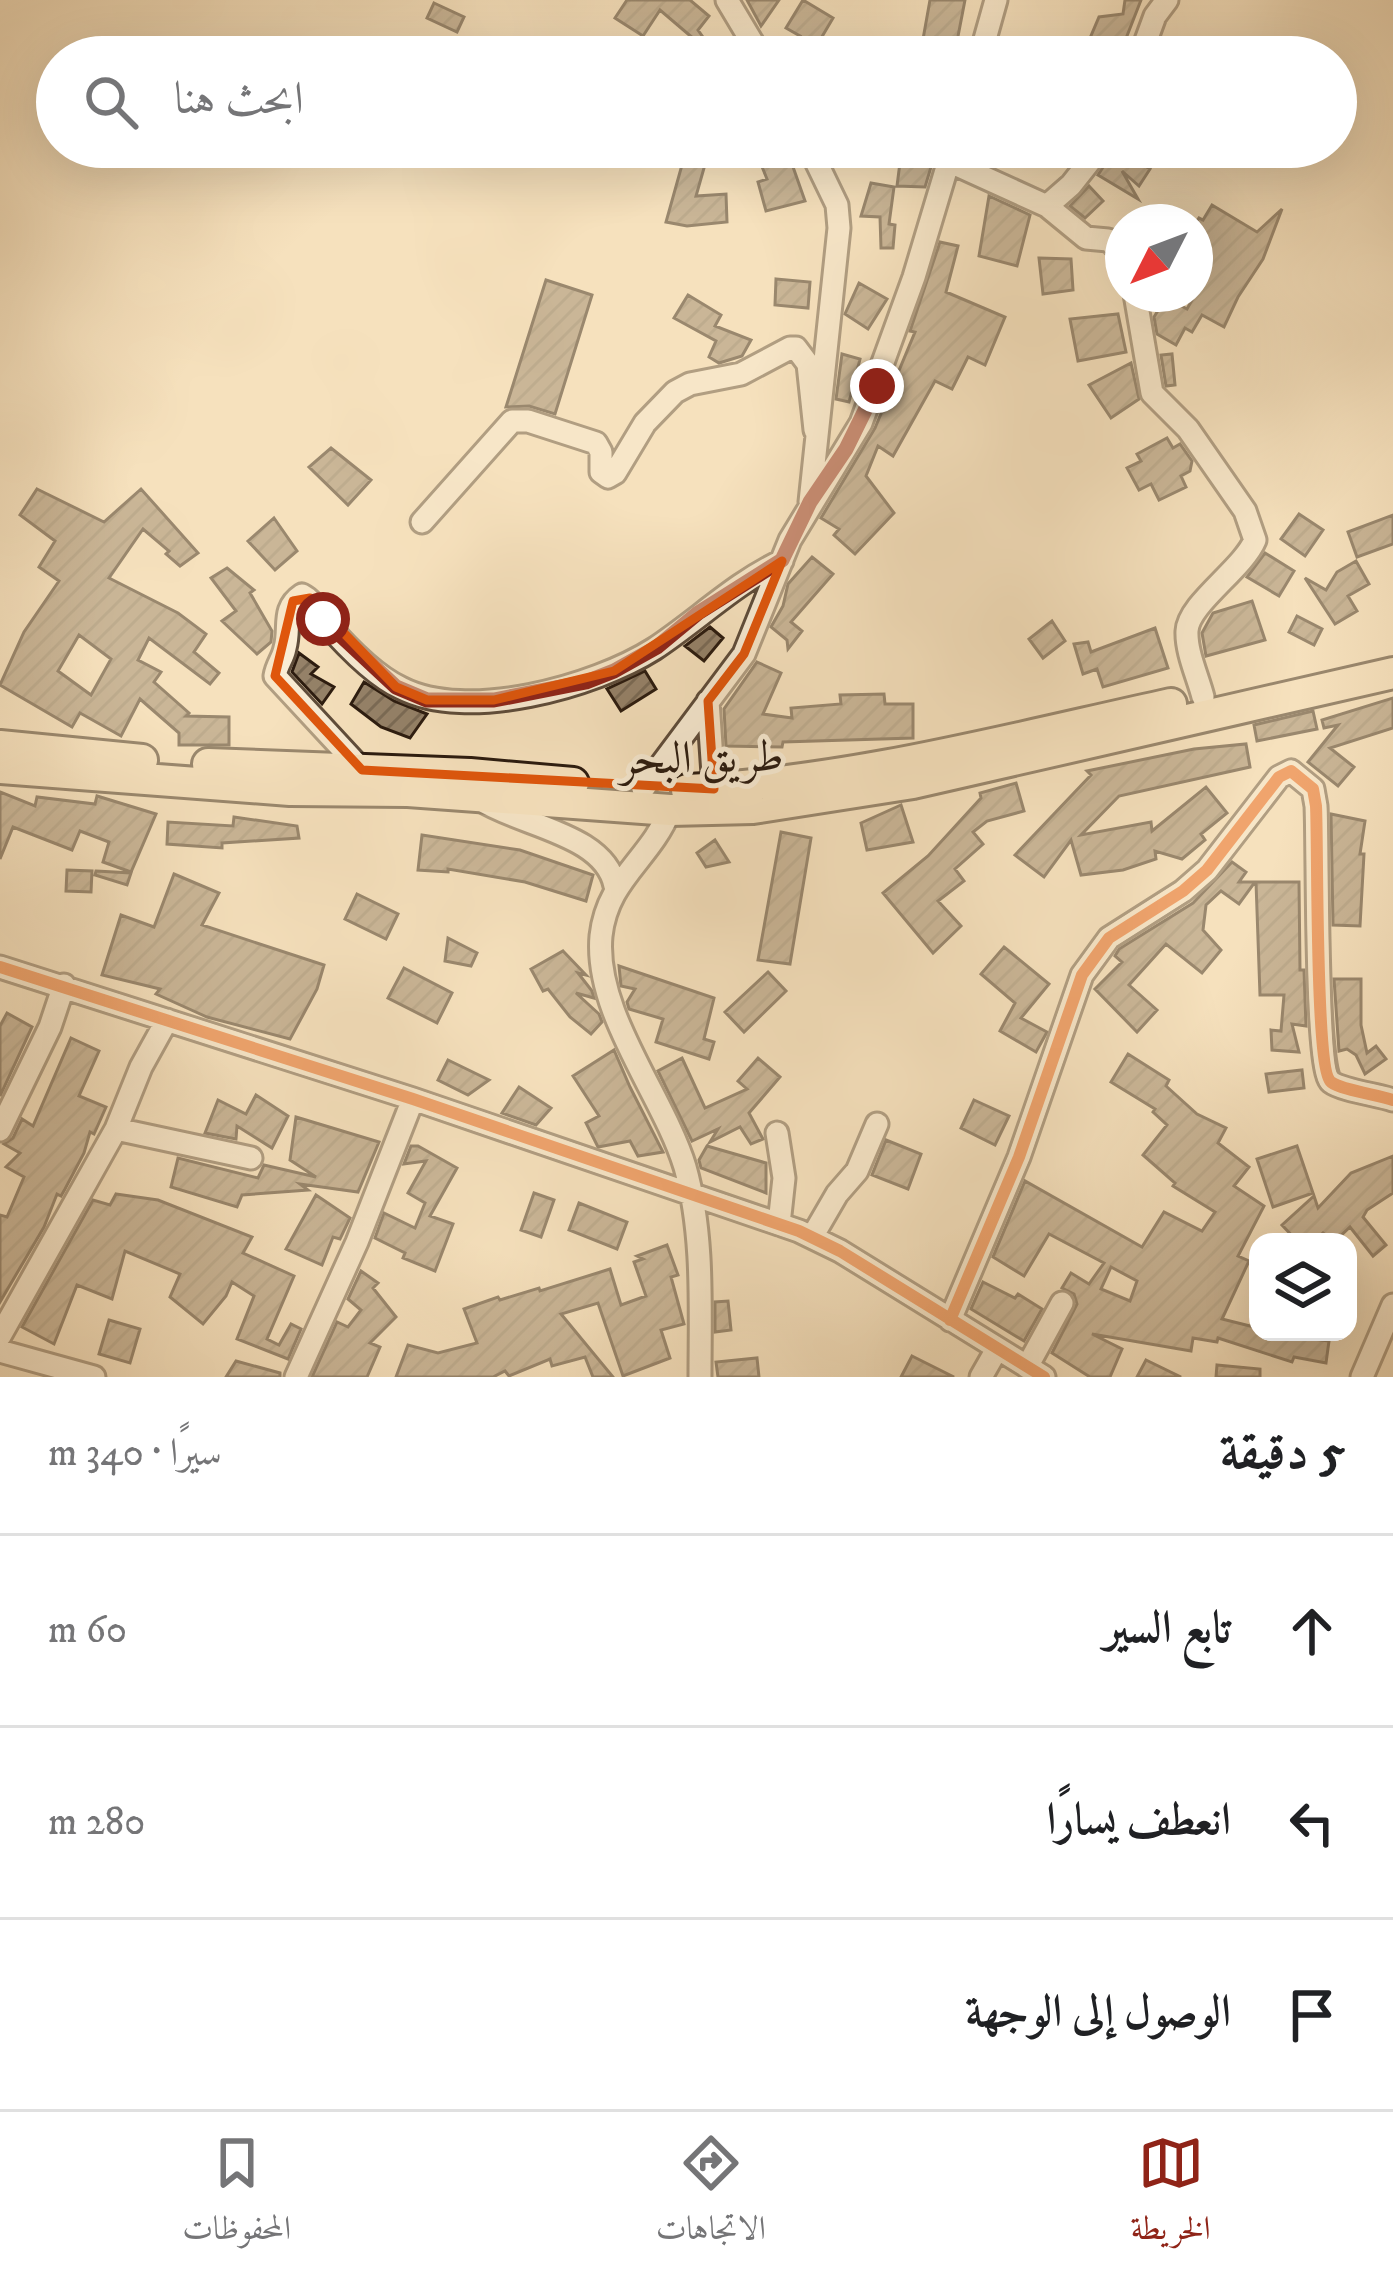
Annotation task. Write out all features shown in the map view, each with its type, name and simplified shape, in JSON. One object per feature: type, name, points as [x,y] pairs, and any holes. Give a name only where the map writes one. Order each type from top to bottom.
[{"type":"highway","name":"طريق البحر","points":[[210,774],[362,770],[643,789],[763,786],[892,765],[1393,653]]},
{"type":"highway","name":"طريق البحر","points":[[0,768],[42,761],[670,810],[753,808],[855,795],[1393,673]]},
{"type":"highway","name":"طريق البحر","points":[[0,746],[42,761]]},
{"type":"street","points":[[727,0],[748,36]]},
{"type":"street","points":[[986,36],[995,0]]},
{"type":"street","points":[[1148,36],[1167,0]]},
{"type":"street","points":[[810,502],[839,228],[837,205],[819,168]]},
{"type":"street","points":[[643,789],[743,654],[810,502],[846,449],[877,386],[947,168]]},
{"type":"street","points":[[977,168],[1047,206],[1086,238],[1105,240]]},
{"type":"street","points":[[1047,206],[1084,168]]},
{"type":"street","points":[[1139,312],[1152,394],[1199,446],[1245,511],[1256,540],[1249,555],[1190,617],[1187,637],[1203,697]]},
{"type":"street","points":[[422,522],[512,421],[528,421],[596,443],[601,472],[608,477],[616,472],[645,423],[675,392],[741,374],[790,348],[796,348],[808,364],[815,430]]},
{"type":"street","points":[[362,770],[275,676],[286,645],[287,613],[302,595],[396,687],[427,700],[494,700],[586,682],[614,671],[657,647],[698,613],[782,560]]},
{"type":"street","points":[[709,701],[714,789]]},
{"type":"street","points":[[950,1320],[1019,1157],[1082,975],[1109,938],[1207,870],[1280,777],[1292,771],[1313,789],[1316,806],[1325,1074],[1334,1084],[1393,1100]]},
{"type":"street","points":[[475,796],[591,848],[612,870],[615,886],[601,936],[608,988],[692,1192],[700,1377]]},
{"type":"street","points":[[615,886],[649,852],[670,810]]},
{"type":"street","points":[[0,967],[413,1099],[779,1224],[812,1237],[1036,1372],[1062,1303]]},
{"type":"street","points":[[0,1130],[50,1027],[64,985]]},
{"type":"street","points":[[0,1336],[116,1129],[141,1066],[167,1020]]},
{"type":"street","points":[[296,1377],[357,1242],[413,1099]]},
{"type":"street","points":[[812,1237],[857,1171],[877,1124]]},
{"type":"street","points":[[116,1129],[251,1158]]},
{"type":"street","points":[[777,1133],[784,1178],[779,1224]]},
{"type":"street","points":[[1362,1377],[1393,1305]]},
{"type":"street","points":[[982,1377],[997,1349]]},
{"type":"street","points":[[0,1351],[94,1377]]},
{"type":"highlighted area","points":[[782,561],[744,654],[708,701],[714,789],[362,770],[275,676],[293,601],[310,598],[396,687],[427,700],[494,700],[614,671]]},
{"type":"building","points":[[627,0],[690,0],[709,16],[698,30],[702,36],[690,36],[660,10],[643,36],[615,18]]},
{"type":"building","points":[[747,0],[779,0],[761,26]]},
{"type":"building","points":[[803,0],[833,18],[822,36],[800,36],[786,28]]},
{"type":"building","points":[[930,0],[965,0],[958,36],[924,36]]},
{"type":"building","points":[[1125,0],[1141,0],[1127,36],[1091,36],[1099,17],[1123,14]]},
{"type":"building","points":[[434,3],[464,17],[457,32],[427,18]]},
{"type":"building","points":[[681,168],[704,168],[696,196],[726,194],[727,222],[687,226],[666,222]]},
{"type":"building","points":[[763,168],[793,168],[805,201],[766,211],[758,182],[767,179]]},
{"type":"building","points":[[899,168],[931,168],[925,187],[897,186]]},
{"type":"building","points":[[1102,168],[1150,169],[1139,186],[1122,171],[1138,199],[1098,175]]},
{"type":"building","points":[[871,183],[894,187],[889,224],[895,225],[893,248],[881,248],[880,217],[861,216]]},
{"type":"building","points":[[1089,186],[1103,201],[1085,218],[1070,206]]},
{"type":"building","points":[[989,196],[1030,215],[1017,266],[979,256]]},
{"type":"building","points":[[1213,206],[1257,232],[1282,209],[1263,259],[1224,327],[1202,315],[1192,332],[1185,328],[1176,345],[1157,334],[1157,312],[1213,312]]},
{"type":"building","points":[[940,242],[958,246],[946,292],[1005,317],[985,365],[968,357],[952,389],[935,381],[893,456],[878,446],[866,476],[894,513],[855,554],[834,535],[839,529],[821,518],[875,428],[915,332],[910,331]]},
{"type":"building","points":[[1039,258],[1071,259],[1073,290],[1043,294]]},
{"type":"building","points":[[776,279],[810,282],[808,308],[775,305]]},
{"type":"building","points":[[546,280],[592,295],[555,414],[529,406],[506,407]]},
{"type":"building","points":[[859,283],[887,299],[868,329],[845,314]]},
{"type":"building","points":[[688,295],[721,315],[715,326],[751,340],[742,356],[719,363],[709,357],[716,341],[674,318]]},
{"type":"building","points":[[1118,314],[1126,352],[1078,361],[1070,319]]},
{"type":"building","points":[[842,354],[860,359],[849,402],[836,399]]},
{"type":"building","points":[[1172,354],[1175,385],[1166,386],[1161,355]]},
{"type":"building","points":[[1131,363],[1139,399],[1111,418],[1089,385]]},
{"type":"building","points":[[1167,438],[1173,448],[1180,444],[1192,461],[1190,471],[1181,476],[1186,487],[1159,500],[1151,484],[1139,490],[1127,468],[1141,461],[1137,454]]},
{"type":"building","points":[[331,448],[371,480],[348,505],[309,467]]},
{"type":"building","points":[[37,489],[104,522],[141,489],[198,553],[180,566],[143,529],[109,578],[178,613],[206,634],[194,652],[219,673],[210,684],[149,638],[138,660],[161,672],[154,682],[189,713],[186,716],[229,717],[229,745],[179,745],[179,733],[140,699],[121,736],[80,713],[72,727],[0,685],[24,632],[59,581],[39,567],[55,541],[20,515]],"holes":[[[79,635],[111,659],[91,695],[58,671]]]},
{"type":"building","points":[[1299,514],[1323,530],[1305,556],[1281,539]]},
{"type":"building","points":[[1393,515],[1393,544],[1357,557],[1348,532]]},
{"type":"building","points":[[274,518],[297,551],[275,570],[248,541]]},
{"type":"building","points":[[1265,553],[1294,571],[1279,596],[1247,577]]},
{"type":"building","points":[[812,557],[833,574],[791,622],[802,631],[788,649],[787,640],[771,627],[788,584]]},
{"type":"building","points":[[1356,561],[1369,584],[1348,596],[1357,611],[1335,624],[1305,578],[1326,590],[1337,572]]},
{"type":"building","points":[[227,568],[254,590],[250,593],[272,631],[271,642],[257,654],[222,621],[236,611],[211,578]]},
{"type":"building","points":[[1252,601],[1265,640],[1206,656],[1202,633],[1213,613]]},
{"type":"building","points":[[1297,616],[1322,629],[1314,645],[1289,632]]},
{"type":"building","points":[[1052,621],[1065,641],[1043,658],[1029,639]]},
{"type":"building","points":[[710,627],[723,638],[704,661],[685,646]]},
{"type":"building","points":[[1155,628],[1168,668],[1103,687],[1097,669],[1083,674],[1074,644],[1088,642],[1091,652]]},
{"type":"building","points":[[299,653],[318,667],[311,674],[334,687],[322,704],[292,672]]},
{"type":"building","points":[[757,662],[781,673],[763,714],[792,718],[791,708],[841,704],[840,695],[884,694],[885,704],[913,704],[913,738],[726,746],[724,709]]},
{"type":"building","points":[[645,671],[656,689],[621,711],[607,689]]},
{"type":"building","points":[[364,682],[427,714],[410,738],[381,727],[351,704]]},
{"type":"building","points":[[1393,698],[1393,728],[1330,748],[1354,767],[1338,786],[1308,762],[1338,725],[1324,728],[1322,720]]},
{"type":"building","points":[[1313,711],[1317,729],[1257,741],[1254,725]]},
{"type":"building","points":[[1246,744],[1250,767],[1119,796],[1081,835],[1151,822],[1152,831],[1206,787],[1227,813],[1201,834],[1205,840],[1182,859],[1155,851],[1156,859],[1123,870],[1081,875],[1071,840],[1044,877],[1015,855],[1091,775],[1087,771],[1194,749]]},
{"type":"building","points":[[1016,783],[1024,811],[987,821],[973,832],[983,844],[955,869],[964,881],[938,901],[961,926],[933,953],[883,893],[928,856],[981,798],[980,793]]},
{"type":"building","points":[[0,792],[35,806],[37,797],[95,804],[97,796],[156,814],[131,872],[103,862],[109,842],[80,831],[72,850],[13,827],[0,859]]},
{"type":"building","points":[[901,805],[913,842],[867,850],[861,823]]},
{"type":"building","points":[[1331,814],[1365,821],[1360,926],[1333,925]]},
{"type":"building","points":[[234,817],[297,826],[299,838],[222,843],[222,848],[167,844],[168,822],[233,826]]},
{"type":"building","points":[[781,832],[811,838],[790,964],[758,960]]},
{"type":"building","points":[[422,835],[520,850],[593,875],[586,901],[525,882],[448,869],[418,870]]},
{"type":"building","points":[[715,840],[729,862],[706,867],[697,853]]},
{"type":"building","points":[[1232,862],[1246,872],[1239,882],[1255,882],[1239,904],[1221,891],[1206,905],[1203,930],[1221,950],[1202,973],[1166,944],[1129,985],[1157,1010],[1137,1032],[1095,989],[1122,962],[1115,956],[1119,949],[1193,903]]},
{"type":"building","points":[[67,870],[92,871],[91,892],[66,891]]},
{"type":"building","points":[[96,871],[131,873],[127,885],[95,875]]},
{"type":"building","points":[[174,874],[219,893],[202,925],[324,965],[317,989],[290,1039],[207,1017],[156,994],[160,989],[102,975],[121,915],[154,927]]},
{"type":"building","points":[[1256,882],[1299,882],[1306,1026],[1292,1024],[1299,1052],[1272,1050],[1271,1030],[1281,1031],[1284,995],[1260,995]]},
{"type":"building","points":[[357,894],[398,914],[386,939],[345,919]]},
{"type":"building","points":[[448,938],[477,953],[471,966],[445,961]]},
{"type":"building","points":[[1004,947],[1049,984],[1021,1018],[1047,1032],[1036,1052],[1000,1031],[1015,1003],[981,974]]},
{"type":"building","points":[[563,951],[586,975],[578,973],[592,991],[594,998],[576,993],[602,1022],[591,1034],[548,989],[543,991],[531,969]]},
{"type":"building","points":[[619,966],[714,998],[704,1039],[714,1042],[709,1059],[656,1042],[663,1019],[629,1009],[627,1002],[635,989],[621,986]]},
{"type":"building","points":[[404,968],[452,993],[437,1023],[388,998]]},
{"type":"building","points":[[768,972],[786,991],[744,1032],[725,1012]]},
{"type":"building","points":[[1334,979],[1361,979],[1361,1025],[1367,1053],[1376,1046],[1386,1059],[1365,1074],[1356,1055],[1347,1049],[1339,1051]]},
{"type":"building","points":[[7,1013],[32,1027],[0,1096],[0,1026]]},
{"type":"building","points":[[71,1038],[99,1051],[79,1096],[106,1107],[0,1302],[0,1215],[7,1217],[24,1177],[6,1167],[20,1153],[4,1144],[13,1138],[22,1119],[33,1126]]},
{"type":"building","points":[[614,1050],[663,1152],[638,1156],[630,1141],[598,1147],[586,1123],[599,1116],[573,1076]]},
{"type":"building","points":[[1128,1054],[1169,1080],[1166,1086],[1197,1114],[1226,1128],[1218,1143],[1249,1167],[1234,1186],[1264,1206],[1238,1256],[1249,1261],[1222,1319],[1249,1326],[1249,1341],[1329,1341],[1326,1363],[1294,1357],[1292,1362],[1218,1338],[1217,1342],[1193,1338],[1191,1351],[1092,1334],[1122,1349],[1110,1377],[1090,1377],[1052,1353],[1077,1304],[1074,1294],[1062,1288],[1071,1273],[1089,1284],[1104,1263],[1049,1234],[1024,1276],[993,1257],[1025,1181],[1142,1247],[1164,1212],[1202,1231],[1215,1212],[1173,1186],[1143,1155],[1167,1125],[1155,1109],[1111,1082]],"holes":[[[1111,1267],[1137,1281],[1130,1301],[1101,1289]]]},
{"type":"building","points":[[682,1058],[705,1108],[747,1089],[738,1081],[758,1058],[780,1077],[749,1113],[763,1139],[751,1144],[740,1127],[710,1142],[718,1129],[692,1141],[658,1071]]},
{"type":"building","points":[[448,1060],[489,1080],[468,1095],[438,1080]]},
{"type":"building","points":[[1302,1070],[1304,1088],[1269,1092],[1266,1074]]},
{"type":"building","points":[[519,1087],[551,1108],[536,1125],[502,1113]]},
{"type":"building","points":[[256,1095],[288,1116],[272,1148],[237,1126],[236,1139],[205,1133],[218,1100],[246,1114]]},
{"type":"building","points":[[974,1100],[1009,1116],[995,1145],[961,1128]]},
{"type":"building","points":[[296,1117],[379,1142],[358,1192],[300,1184],[308,1190],[242,1195],[237,1207],[171,1187],[178,1158],[258,1178],[264,1165],[316,1177],[290,1160]]},
{"type":"building","points":[[886,1140],[921,1154],[908,1189],[872,1175]]},
{"type":"building","points":[[411,1146],[457,1168],[430,1216],[453,1224],[435,1271],[403,1258],[405,1253],[375,1238],[384,1213],[415,1228],[425,1203],[408,1193],[426,1161],[404,1164]]},
{"type":"building","points":[[707,1146],[766,1163],[766,1193],[701,1168],[699,1160]]},
{"type":"building","points":[[1297,1146],[1313,1193],[1273,1207],[1257,1159]]},
{"type":"building","points":[[1393,1156],[1393,1193],[1363,1217],[1386,1245],[1373,1256],[1350,1227],[1344,1233],[1290,1233],[1282,1225],[1314,1196],[1318,1208],[1351,1173]]},
{"type":"building","points":[[534,1193],[554,1200],[541,1237],[521,1230]]},
{"type":"building","points":[[116,1194],[158,1200],[252,1237],[243,1253],[294,1276],[267,1339],[279,1345],[291,1324],[301,1329],[288,1359],[237,1339],[254,1296],[232,1282],[203,1324],[170,1297],[180,1274],[125,1251],[112,1299],[77,1285],[54,1344],[22,1327],[93,1200],[110,1205]]},
{"type":"building","points":[[316,1195],[350,1218],[340,1239],[333,1237],[322,1265],[286,1249]]},
{"type":"building","points":[[579,1203],[627,1222],[617,1249],[569,1230]]},
{"type":"building","points":[[667,1245],[678,1275],[671,1277],[684,1324],[661,1330],[670,1358],[623,1376],[598,1303],[561,1314],[613,1377],[593,1377],[585,1357],[552,1366],[550,1359],[509,1376],[505,1371],[493,1377],[396,1377],[408,1345],[438,1353],[477,1343],[464,1309],[498,1297],[540,1291],[610,1269],[621,1305],[646,1296],[634,1262],[643,1259],[637,1256]]},
{"type":"building","points":[[361,1271],[378,1283],[373,1288],[396,1317],[370,1343],[380,1347],[367,1377],[312,1377],[337,1322],[348,1327],[361,1310],[348,1299]]},
{"type":"building","points":[[983,1282],[1015,1298],[1018,1294],[1042,1309],[1024,1341],[971,1309]]},
{"type":"building","points":[[728,1301],[731,1330],[715,1332],[715,1302]]},
{"type":"building","points":[[109,1320],[140,1329],[130,1363],[99,1354]]},
{"type":"building","points":[[912,1356],[954,1377],[901,1377]]},
{"type":"building","points":[[757,1358],[759,1377],[718,1377],[716,1362]]},
{"type":"building","points":[[1146,1360],[1181,1377],[1137,1377]]},
{"type":"building","points":[[236,1361],[280,1373],[280,1377],[226,1377]]},
{"type":"building","points":[[1217,1365],[1260,1369],[1260,1377],[1216,1377]]},
{"type":"cycle path","points":[[950,1320],[1019,1157],[1082,975],[1109,938],[1207,870],[1279,777],[1291,771],[1313,789],[1316,806],[1326,1068],[1336,1085],[1393,1100]]},
{"type":"cycle path","points":[[0,967],[413,1099],[799,1231],[840,1251],[1044,1377]]},
{"type":"route","points":[[323,619],[396,687],[427,700],[494,700],[586,682],[614,671],[657,647],[698,613],[782,560],[810,502],[861,423],[877,386]]}]
